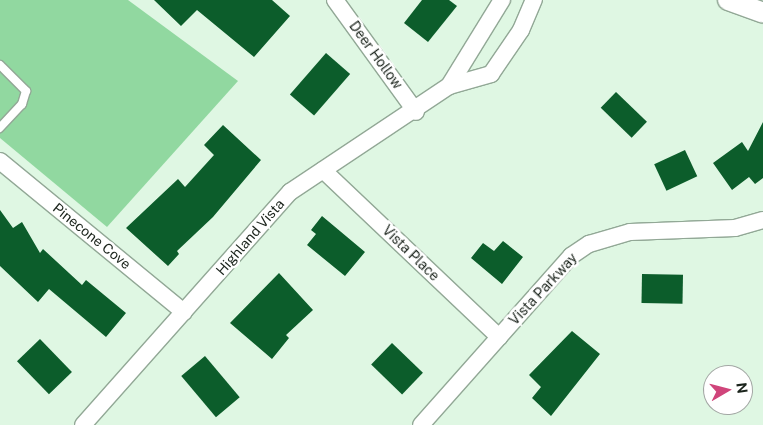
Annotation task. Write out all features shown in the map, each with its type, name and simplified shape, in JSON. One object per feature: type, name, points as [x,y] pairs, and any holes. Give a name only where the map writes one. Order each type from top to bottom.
[{"type":"street","name":"Deer Hollow","points":[[335,0],[416,112]]},
{"type":"street","name":"Highland Vista","points":[[83,425],[290,192],[416,112],[449,86],[502,0]]},
{"type":"street","name":"Highland Vista","points":[[449,86],[491,74],[521,30],[534,0]]},
{"type":"street","points":[[728,0],[763,13]]},
{"type":"street","name":"Pinecone Cove","points":[[0,161],[184,312]]},
{"type":"street","name":"Vista Place","points":[[323,170],[499,337]]},
{"type":"street","name":"Vista Parkway","points":[[421,425],[571,256],[589,244],[630,232],[735,228],[763,220]]},
{"type":"lane","points":[[0,65],[26,91],[22,104],[0,128]]},
{"type":"green space","points":[[0,0],[128,0],[238,81],[107,227],[0,138]]},
{"type":"building","points":[[154,0],[272,0],[290,16],[254,57],[197,10],[181,26]]},
{"type":"building","points":[[422,0],[449,0],[457,6],[428,42],[404,23]]},
{"type":"building","points":[[326,53],[350,74],[314,116],[290,95]]},
{"type":"building","points":[[616,92],[647,122],[632,138],[601,108]]},
{"type":"building","points":[[763,122],[763,178],[755,184],[749,177],[732,190],[713,163],[742,142],[748,151]]},
{"type":"building","points":[[223,125],[261,160],[213,217],[177,251],[179,254],[168,266],[126,228],[178,179],[185,187],[214,155],[204,145]]},
{"type":"building","points":[[685,150],[697,176],[666,191],[654,164]]},
{"type":"building","points":[[0,210],[13,228],[22,222],[40,253],[43,249],[82,285],[86,280],[126,313],[106,337],[49,289],[38,302],[0,266]]},
{"type":"building","points":[[322,216],[365,252],[345,276],[307,245],[316,234],[311,230]]},
{"type":"building","points":[[503,241],[523,257],[502,284],[471,258],[483,243],[494,251]]},
{"type":"building","points":[[279,273],[313,310],[286,335],[289,338],[272,359],[230,323]]},
{"type":"building","points":[[642,274],[683,275],[682,304],[641,303]]},
{"type":"building","points":[[572,331],[600,354],[551,416],[532,398],[541,387],[529,375]]},
{"type":"building","points":[[40,339],[72,372],[49,394],[17,361]]},
{"type":"building","points":[[392,343],[423,373],[402,394],[371,365]]},
{"type":"building","points":[[205,356],[240,397],[216,417],[181,376]]}]
